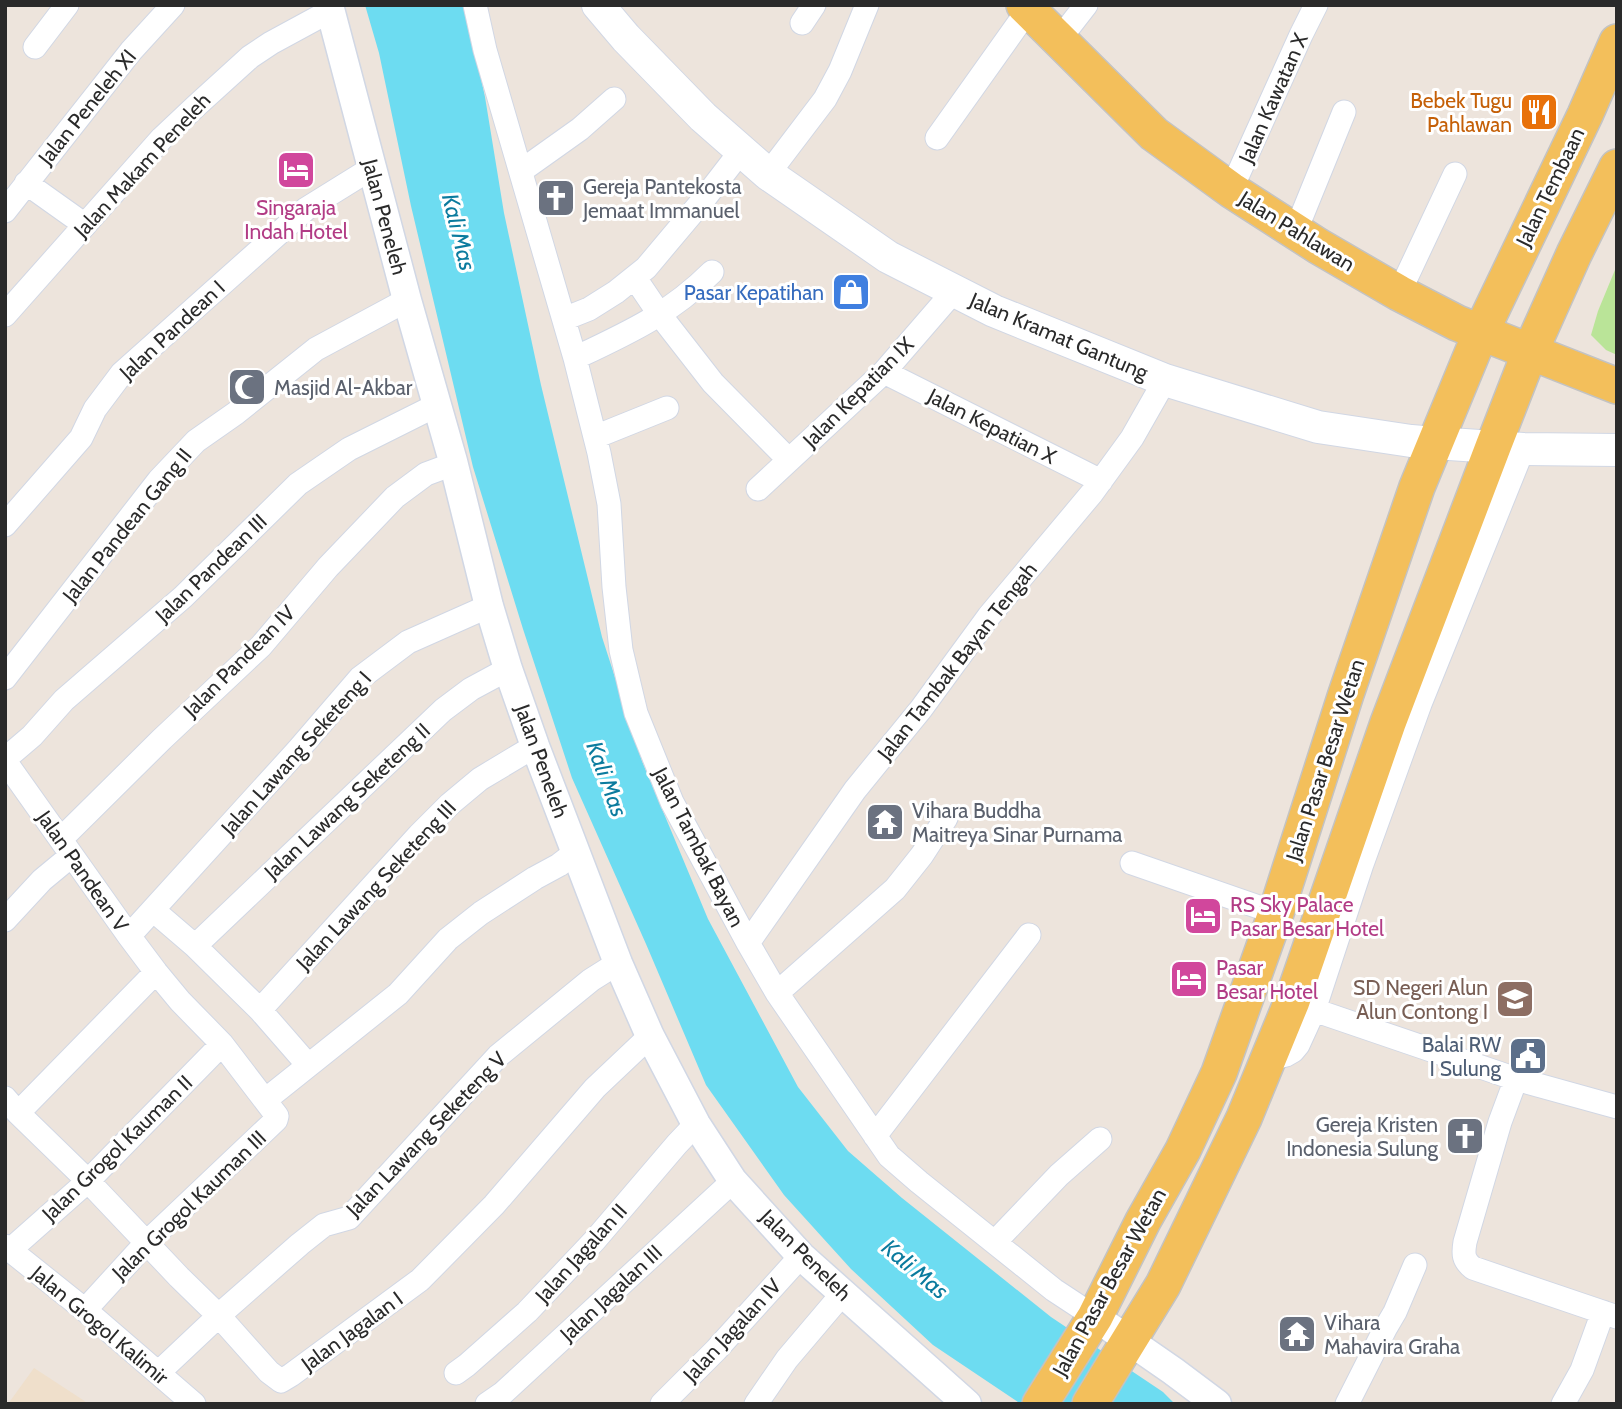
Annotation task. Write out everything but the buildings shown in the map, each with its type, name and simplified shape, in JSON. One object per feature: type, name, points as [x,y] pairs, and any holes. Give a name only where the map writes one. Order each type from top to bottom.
[{"type":"main road","name":"Jalan Kramat Gantung","points":[[598,5],[693,107],[768,174],[888,257],[994,311],[1165,380],[1318,426],[1435,443],[1508,448],[1617,450]]},
{"type":"main road","name":"Jalan Pahlawan","points":[[1026,8],[1154,134],[1231,190],[1318,246],[1457,323],[1617,386]]},
{"type":"main road","name":"Jalan Tembaan","points":[[1481,332],[1617,42]]},
{"type":"main road","points":[[1530,352],[1617,167]]},
{"type":"main road","name":"Jalan Pasar Besar Wetan","points":[[1040,1404],[1089,1326],[1183,1150],[1219,1073],[1276,913],[1346,694],[1417,487],[1481,332]]},
{"type":"main road","name":"Jalan Pasar Besar Wetan","points":[[1090,1404],[1163,1285],[1244,1118],[1383,774],[1388,723],[1508,448],[1530,352]]},
{"type":"main road","points":[[1143,1221],[1159,1242],[1168,1245],[1186,1240]]},
{"type":"street","points":[[35,47],[67,5]]},
{"type":"street","name":"Jalan Peneleh XI","points":[[5,211],[131,51],[173,5]]},
{"type":"street","name":"Jalan Tambak Bayan","points":[[475,5],[485,50],[564,319],[595,437],[610,504],[616,617],[636,713],[672,802],[777,993],[889,1156],[1054,1290],[1089,1326]]},
{"type":"street","points":[[768,174],[825,99],[840,71],[867,5]]},
{"type":"street","points":[[1058,41],[1086,5]]},
{"type":"street","name":"Jalan Kawatan X","points":[[1231,190],[1316,5]]},
{"type":"street","name":"Jalan Peneleh","points":[[329,8],[508,669],[618,963],[650,1036],[696,1124],[733,1181],[801,1256],[967,1404]]},
{"type":"street","name":"Jalan Makam Peneleh","points":[[5,315],[162,138],[250,57],[329,8]]},
{"type":"street","points":[[937,138],[1015,31],[1026,8]]},
{"type":"street","points":[[521,171],[580,129],[614,99]]},
{"type":"street","points":[[1296,230],[1345,112]]},
{"type":"street","points":[[564,319],[589,309],[635,278],[655,258],[741,151]]},
{"type":"street","name":"Jalan Pandean I","points":[[5,525],[81,438],[95,409],[122,373],[306,209],[372,168]]},
{"type":"street","points":[[1399,293],[1455,174]]},
{"type":"street","points":[[26,183],[85,225]]},
{"type":"street","points":[[575,358],[660,315],[679,303],[712,272]]},
{"type":"street","points":[[635,278],[713,383],[789,460]]},
{"type":"street","name":"Jalan Kepatian IX","points":[[758,489],[884,372],[954,291]]},
{"type":"street","name":"Jalan Pandean Gang II","points":[[5,678],[159,480],[196,442],[316,349],[407,300]]},
{"type":"street","name":"Jalan Kepatian X","points":[[884,372],[1101,481]]},
{"type":"street","name":"Jalan Tambak Bayan Tengah","points":[[748,943],[855,790],[921,709],[989,616],[1101,481],[1132,438],[1165,380]]},
{"type":"street","name":"Jalan Pandean III","points":[[5,760],[32,736],[64,700],[183,597],[298,484],[349,449],[437,405]]},
{"type":"street","points":[[595,437],[667,408]]},
{"type":"street","name":"Jalan Pandean IV","points":[[5,920],[162,738],[261,646],[328,567],[395,497],[426,474],[453,464]]},
{"type":"street","name":"Jalan Lawang Seketeng I","points":[[129,936],[299,750],[360,678],[408,642],[489,606]]},
{"type":"street","name":"Jalan Lawang Seketeng II","points":[[195,946],[450,704],[471,688],[508,669]]},
{"type":"street","name":"Jalan Lawang Seketeng III","points":[[260,1010],[450,804],[480,779],[535,746]]},
{"type":"street","name":"Jalan Pandean V","points":[[5,760],[14,793],[66,847],[159,976],[222,1044],[265,1098]]},
{"type":"street","points":[[1268,1060],[1293,1051],[1314,1010],[1362,864],[1383,774]]},
{"type":"street","points":[[777,993],[895,889],[946,818]]},
{"type":"street","points":[[265,1098],[398,995],[449,940],[481,913],[576,852]]},
{"type":"street","points":[[1132,863],[1276,913]]},
{"type":"street","points":[[153,910],[195,946],[260,1010],[308,1065]]},
{"type":"street","points":[[875,1136],[1029,935]]},
{"type":"street","name":"Jalan Lawang Seketeng V","points":[[158,1373],[222,1312],[300,1244],[324,1225],[349,1218],[498,1056],[591,980],[618,963]]},
{"type":"street","points":[[12,1105],[159,976]]},
{"type":"street","points":[[1314,1010],[1516,1079],[1617,1107]]},
{"type":"street","name":"Jalan Jagalan I","points":[[12,1105],[179,1277],[222,1312],[270,1372],[281,1381],[420,1280],[494,1205],[596,1088],[650,1036]]},
{"type":"street","name":"Jalan Grogol Kauman II","points":[[8,1248],[88,1181],[222,1044]]},
{"type":"street","points":[[1516,1079],[1500,1122],[1465,1242],[1464,1257],[1466,1263],[1473,1268],[1610,1314],[1563,1404]]},
{"type":"street","name":"Jalan Grogol Kauman III","points":[[85,1310],[147,1242],[276,1120],[276,1114],[265,1098]]},
{"type":"street","name":"Jalan Jagalan II","points":[[456,1373],[527,1312],[595,1240],[696,1124]]},
{"type":"street","points":[[995,1242],[1059,1175],[1100,1139]]},
{"type":"street","name":"Jalan Jagalan III","points":[[487,1404],[503,1393],[733,1181]]},
{"type":"street","name":"Jalan Grogol Kalimir","points":[[8,1248],[194,1404]]},
{"type":"street","name":"Jalan Jagalan IV","points":[[662,1404],[716,1350],[801,1256]]},
{"type":"street","points":[[1347,1404],[1395,1312],[1415,1265]]},
{"type":"street","points":[[756,1404],[788,1359],[843,1293]]},
{"type":"street","points":[[1089,1326],[1217,1404]]},
{"type":"shaded area","points":[[34,1368],[83,1400],[88,1404],[8,1404]]},
{"type":"green space","points":[[1617,265],[1617,355],[1606,350],[1591,335]]},
{"type":"water","name":"Kali Mas","points":[[365,5],[465,5],[485,97],[504,213],[541,385],[602,637],[642,761],[708,919],[798,1087],[848,1151],[902,1198],[1051,1317],[1163,1392],[1175,1404],[1021,1404],[933,1345],[851,1269],[784,1195],[706,1085],[572,778],[523,629],[473,467],[411,206],[379,53]]},
{"type":"place","name":"Bebek Tugu Pahlawan","points":[[1539,112]]},
{"type":"place","name":"Singaraja Indah Hotel","points":[[296,170]]},
{"type":"place","name":"Gereja Pantekosta Jemaat Immanuel","points":[[556,198]]},
{"type":"place","name":"Pasar Kepatihan","points":[[851,292]]},
{"type":"place","name":"Masjid Al-Akbar","points":[[247,387]]},
{"type":"place","name":"Vihara Buddha Maitreya Sinar Purnama","points":[[885,822]]},
{"type":"place","name":"RS Sky Palace Pasar Besar Hotel","points":[[1203,916]]},
{"type":"place","name":"Pasar Besar Hotel","points":[[1189,979]]},
{"type":"place","name":"SD Negeri Alun Alun Contong I","points":[[1515,999]]},
{"type":"place","name":"Balai RW I Sulung","points":[[1528,1056]]},
{"type":"place","name":"Gereja Kristen Indonesia Sulung","points":[[1465,1136]]},
{"type":"place","name":"Vihara Mahavira Graha","points":[[1297,1334]]}]
